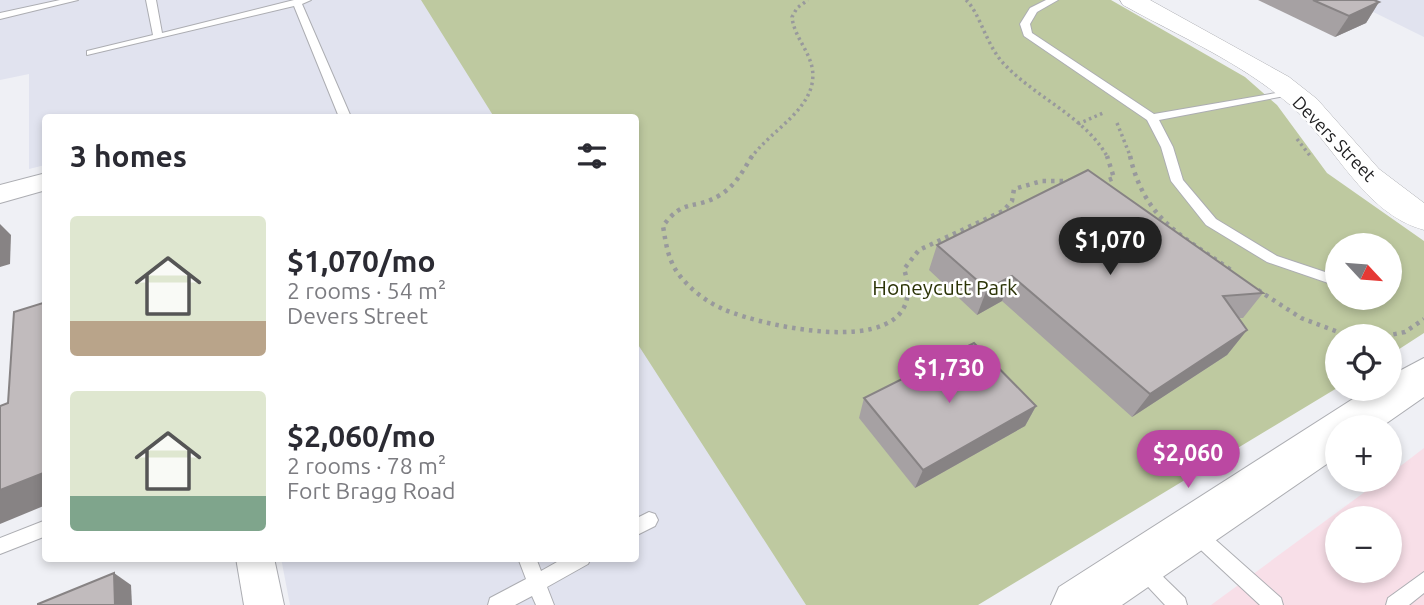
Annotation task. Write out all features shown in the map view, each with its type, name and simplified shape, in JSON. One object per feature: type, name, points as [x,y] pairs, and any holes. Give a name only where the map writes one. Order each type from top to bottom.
[{"type":"main road","points":[[1364,415],[1424,375]]},
{"type":"main road","points":[[1077,605],[1325,441]]},
{"type":"street","name":"Devers Street","points":[[1132,0],[1290,92],[1321,119],[1360,169],[1388,194],[1424,219]]},
{"type":"street","points":[[0,194],[42,181]]},
{"type":"street","points":[[256,562],[264,605]]},
{"type":"lane","points":[[0,16],[73,0]]},
{"type":"lane","points":[[151,0],[158,37]]},
{"type":"lane","points":[[1053,0],[1033,10],[1025,24],[1027,34],[1152,118],[1167,147],[1177,181],[1211,222],[1272,259],[1325,277]]},
{"type":"lane","points":[[91,53],[302,1],[344,114]]},
{"type":"lane","points":[[1152,118],[1290,92]]},
{"type":"lane","points":[[0,546],[42,529]]},
{"type":"lane","points":[[1191,529],[1274,605]]},
{"type":"lane","points":[[529,562],[545,605]]},
{"type":"lane","points":[[497,605],[575,562]]},
{"type":"lane","points":[[1139,564],[1178,605]]},
{"type":"lane","points":[[1395,605],[1424,581]]},
{"type":"path","points":[[808,0],[796,7],[792,16],[792,27],[806,47],[814,69],[806,99],[797,113],[761,144],[726,191],[702,204],[676,209],[663,226],[669,258],[681,276],[714,306],[765,325],[842,332],[876,329],[898,316],[909,299],[909,282],[904,270],[919,250],[1003,211],[1012,201],[1014,189],[1025,184],[1042,180],[1079,182]]},
{"type":"path","points":[[966,0],[973,5],[979,25],[1000,60],[1078,124],[1110,160],[1115,171],[1114,178],[1096,185]]},
{"type":"path","points":[[1078,124],[1102,113]]},
{"type":"path","points":[[1402,333],[1424,319]]},
{"type":"shaded area","points":[[0,0],[422,0],[494,114],[42,114],[42,166],[29,169],[29,74],[0,80]]},
{"type":"shaded area","points":[[1349,0],[1424,0],[1424,37]]},
{"type":"shaded area","points":[[639,342],[806,605],[290,605],[282,562],[639,562]]},
{"type":"shaded area","points":[[1424,448],[1424,605],[1211,605],[1325,521],[1325,583],[1402,583],[1402,506],[1346,506],[1365,492],[1402,492],[1402,465]]},
{"type":"green space","name":"Honeycutt Park","points":[[421,0],[1111,0],[1245,77],[1277,105],[1327,173],[1424,241],[1424,333],[1402,347],[1402,324],[1325,324],[1325,395],[978,605],[806,605],[639,346],[639,114],[492,114]]},
{"type":"building","points":[[1313,0],[1374,0],[1379,2],[1349,16]]},
{"type":"building","points":[[1088,170],[1263,293],[1223,296],[1247,330],[1150,394],[1012,276],[987,289],[937,245]]},
{"type":"building","points":[[42,303],[42,474],[0,490],[0,406],[8,403],[14,312]]},
{"type":"building","points":[[974,343],[1036,406],[923,470],[864,398]]},
{"type":"building","points":[[114,573],[115,605],[38,605],[38,604]]}]
